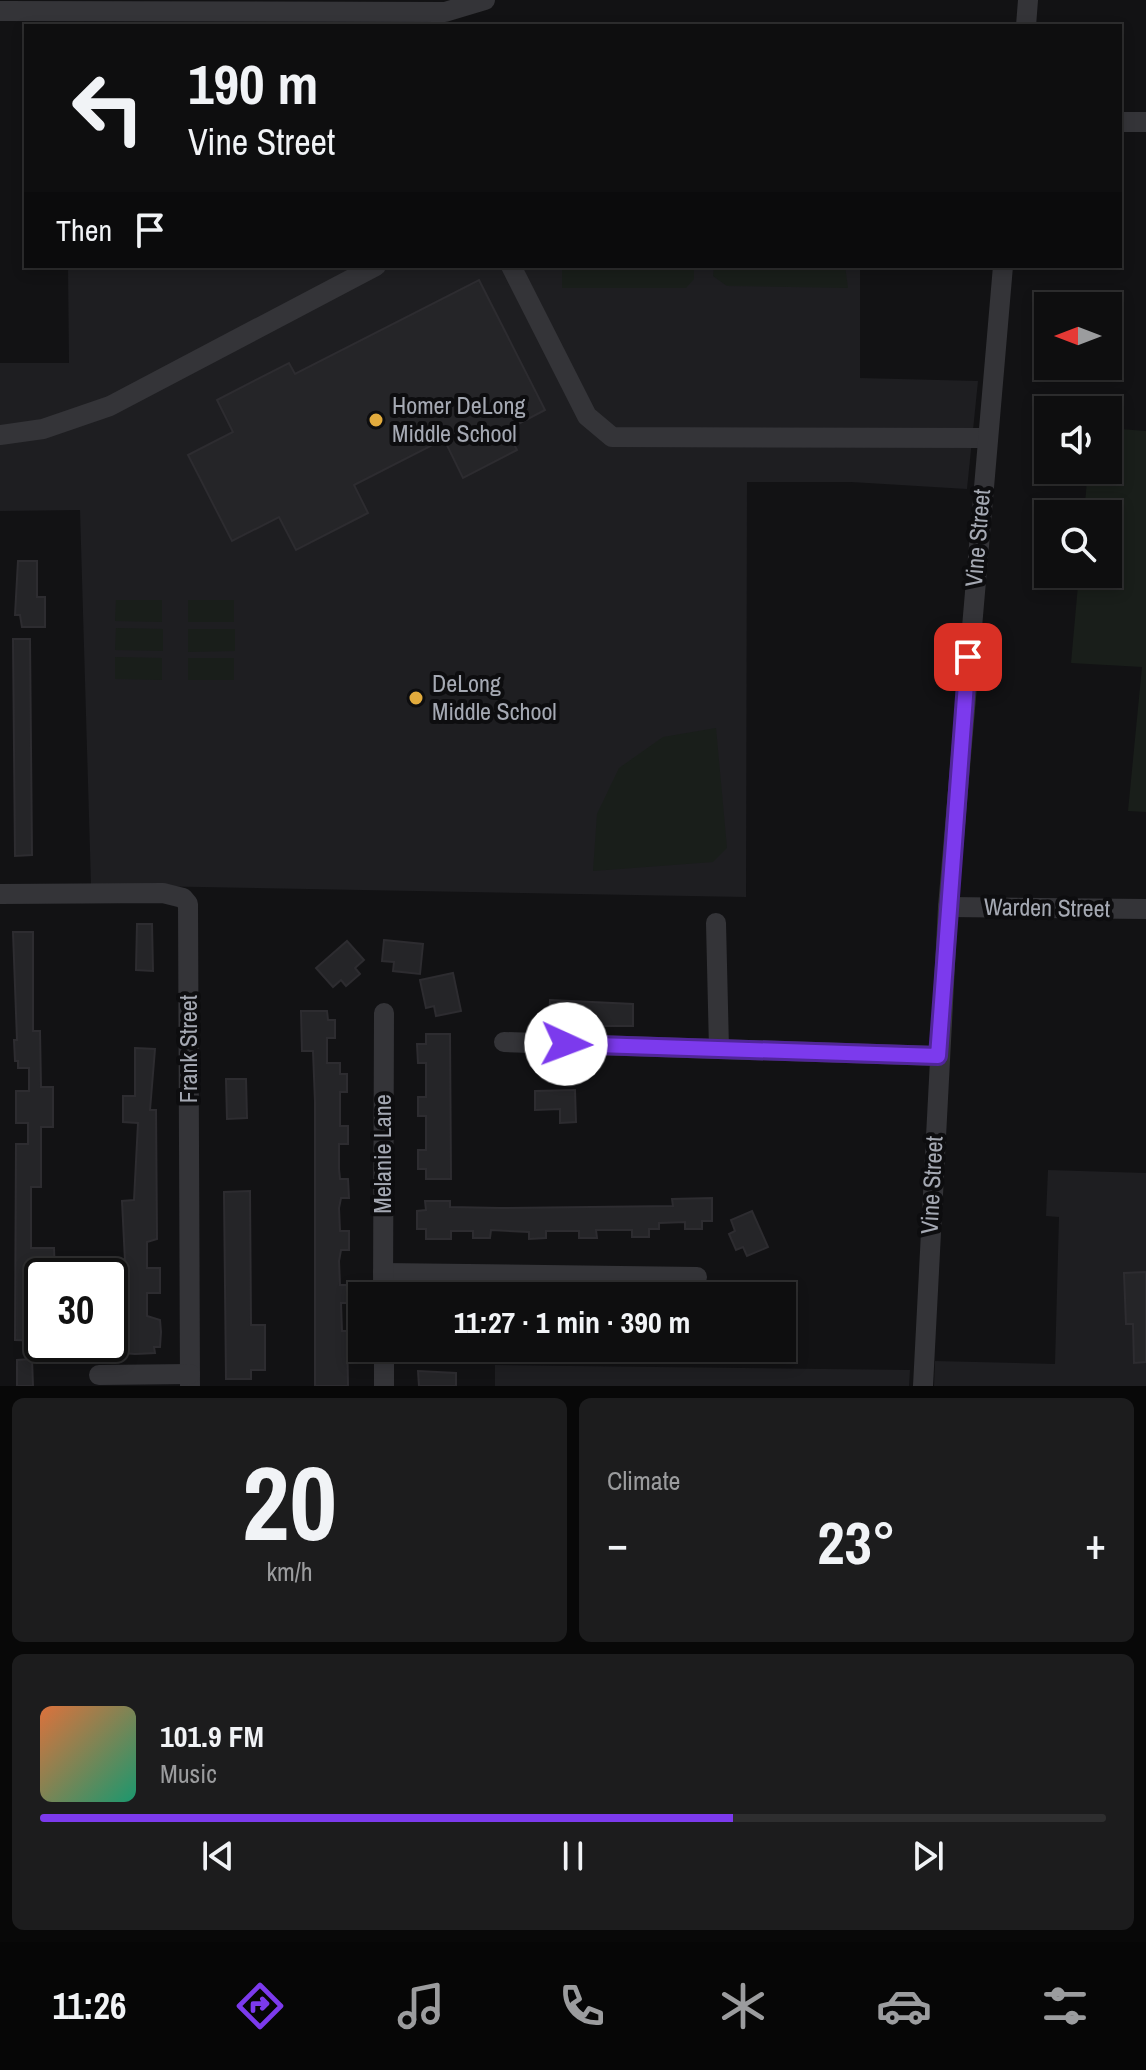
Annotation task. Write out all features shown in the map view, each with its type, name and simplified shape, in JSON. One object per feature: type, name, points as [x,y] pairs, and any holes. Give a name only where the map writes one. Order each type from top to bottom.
[{"type":"street","points":[[0,11],[445,12],[485,0]]},
{"type":"street","points":[[1026,24],[1028,0]]},
{"type":"street","points":[[1122,122],[1146,122]]},
{"type":"street","points":[[0,435],[43,429],[110,406],[372,268]]},
{"type":"street","points":[[512,268],[587,416],[612,437],[986,438]]},
{"type":"street","name":"Vine Street","points":[[923,1386],[948,907],[1003,268]]},
{"type":"street","name":"Frank Street","points":[[0,894],[163,893],[183,898],[188,904],[190,1380]]},
{"type":"street","name":"Warden Street","points":[[948,907],[1146,909]]},
{"type":"street","points":[[716,923],[719,1049]]},
{"type":"street","name":"Melanie Lane","points":[[383,1282],[384,1013]]},
{"type":"street","points":[[504,1042],[938,1056]]},
{"type":"street","points":[[383,1273],[697,1277]]},
{"type":"street","points":[[384,1362],[384,1386]]},
{"type":"street","points":[[99,1375],[190,1380]]},
{"type":"shaded area","name":"DeLong Middle School","points":[[68,268],[860,268],[860,378],[978,381],[967,489],[851,482],[747,482],[746,897],[91,885],[80,510],[0,511],[0,363],[69,363]]},
{"type":"shaded area","points":[[562,268],[694,268],[694,279],[686,288],[562,288]]},
{"type":"shaded area","points":[[714,268],[845,268],[848,288],[727,286],[713,276]]},
{"type":"shaded area","points":[[1122,429],[1146,431],[1146,812],[1128,811],[1142,667],[1071,663],[1078,588],[1122,588],[1122,500],[1085,500],[1087,484],[1122,484]]},
{"type":"shaded area","points":[[116,600],[162,600],[162,622],[115,621]]},
{"type":"shaded area","points":[[188,600],[234,600],[234,622],[188,622]]},
{"type":"shaded area","points":[[116,628],[163,629],[163,651],[115,650]]},
{"type":"shaded area","points":[[188,629],[235,629],[235,651],[188,652]]},
{"type":"shaded area","points":[[115,657],[162,658],[162,680],[115,679]]},
{"type":"shaded area","points":[[188,658],[234,658],[234,680],[188,680]]},
{"type":"shaded area","points":[[716,728],[727,848],[713,862],[593,871],[597,814],[619,768],[663,737]]},
{"type":"shaded area","points":[[1048,1170],[1146,1173],[1146,1386],[934,1386],[935,1361],[1055,1364],[1059,1217],[1046,1216]]},
{"type":"shaded area","points":[[495,1365],[910,1370],[909,1386],[495,1386]]},
{"type":"building","name":"Homer DeLong Middle School","points":[[479,280],[545,410],[507,430],[517,450],[463,478],[444,439],[354,485],[368,513],[296,550],[279,517],[232,541],[188,455],[233,432],[217,400],[289,363],[295,374]]},
{"type":"building","points":[[18,561],[37,561],[37,597],[45,597],[45,627],[22,627],[20,615],[15,615]]},
{"type":"building","points":[[13,639],[30,639],[32,855],[15,856]]},
{"type":"building","points":[[137,924],[152,924],[153,971],[136,970]]},
{"type":"building","points":[[13,932],[33,932],[33,1031],[40,1031],[41,1087],[53,1087],[53,1127],[41,1127],[41,1187],[31,1187],[31,1248],[54,1248],[54,1258],[24,1258],[24,1340],[15,1340],[16,1144],[28,1144],[28,1123],[16,1123],[16,1091],[29,1091],[29,1068],[18,1068],[18,1061],[15,1061],[14,1040],[17,1040]]},
{"type":"building","points":[[384,940],[423,944],[420,974],[393,971],[394,962],[382,961]]},
{"type":"building","points":[[347,941],[364,960],[355,968],[360,974],[346,986],[341,980],[333,987],[316,968]]},
{"type":"building","points":[[453,973],[461,1011],[436,1016],[434,1006],[426,1008],[420,980]]},
{"type":"building","points":[[550,1000],[633,1004],[633,1026],[599,1026],[599,1019],[549,1018]]},
{"type":"building","points":[[301,1011],[327,1011],[328,1020],[335,1020],[335,1038],[327,1038],[327,1063],[340,1063],[340,1074],[347,1074],[347,1092],[340,1092],[340,1126],[348,1126],[348,1144],[339,1144],[339,1169],[340,1179],[348,1179],[349,1198],[341,1198],[339,1208],[340,1231],[349,1231],[349,1250],[341,1250],[339,1261],[340,1285],[347,1285],[348,1303],[341,1303],[342,1331],[347,1331],[348,1386],[315,1386],[315,1102],[313,1051],[302,1051]]},
{"type":"building","points":[[426,1034],[450,1034],[451,1179],[426,1179],[426,1169],[418,1169],[418,1150],[426,1150],[426,1116],[418,1116],[418,1097],[426,1097],[426,1063],[418,1063],[417,1044],[426,1044]]},
{"type":"building","points":[[135,1048],[155,1049],[150,1110],[156,1110],[157,1239],[147,1242],[147,1268],[160,1268],[160,1293],[147,1293],[147,1316],[160,1320],[161,1332],[160,1347],[154,1347],[155,1353],[135,1354],[128,1353],[128,1258],[125,1258],[122,1201],[134,1200],[138,1123],[123,1122],[123,1096],[135,1096]]},
{"type":"building","points":[[226,1079],[246,1079],[247,1118],[227,1119]]},
{"type":"building","points":[[575,1090],[576,1122],[560,1123],[560,1109],[535,1110],[535,1091]]},
{"type":"building","points":[[250,1191],[251,1325],[265,1325],[265,1370],[251,1370],[251,1379],[226,1379],[224,1192]]},
{"type":"building","points":[[712,1198],[712,1221],[702,1221],[702,1229],[685,1229],[685,1222],[659,1223],[659,1229],[649,1229],[649,1237],[632,1237],[632,1230],[596,1230],[597,1238],[579,1238],[579,1231],[546,1231],[546,1238],[529,1239],[529,1232],[491,1230],[490,1238],[473,1238],[473,1231],[451,1231],[451,1239],[426,1239],[426,1229],[417,1229],[417,1211],[426,1210],[425,1201],[450,1201],[450,1207],[500,1208],[673,1206],[672,1199]]},
{"type":"building","points":[[752,1211],[768,1247],[747,1256],[743,1247],[736,1250],[729,1234],[735,1231],[731,1220]]},
{"type":"building","points":[[1146,1272],[1146,1362],[1134,1363],[1133,1324],[1126,1324],[1124,1273]]},
{"type":"building","points":[[17,1360],[32,1362],[33,1386],[17,1386]]},
{"type":"building","points":[[418,1371],[456,1373],[456,1386],[419,1386]]},
{"type":"place","name":"Homer DeLong Middle School","points":[[376,420]]},
{"type":"place","name":"DeLong Middle School","points":[[416,698]]},
{"type":"route","points":[[566,1044],[938,1056],[968,657]]}]
